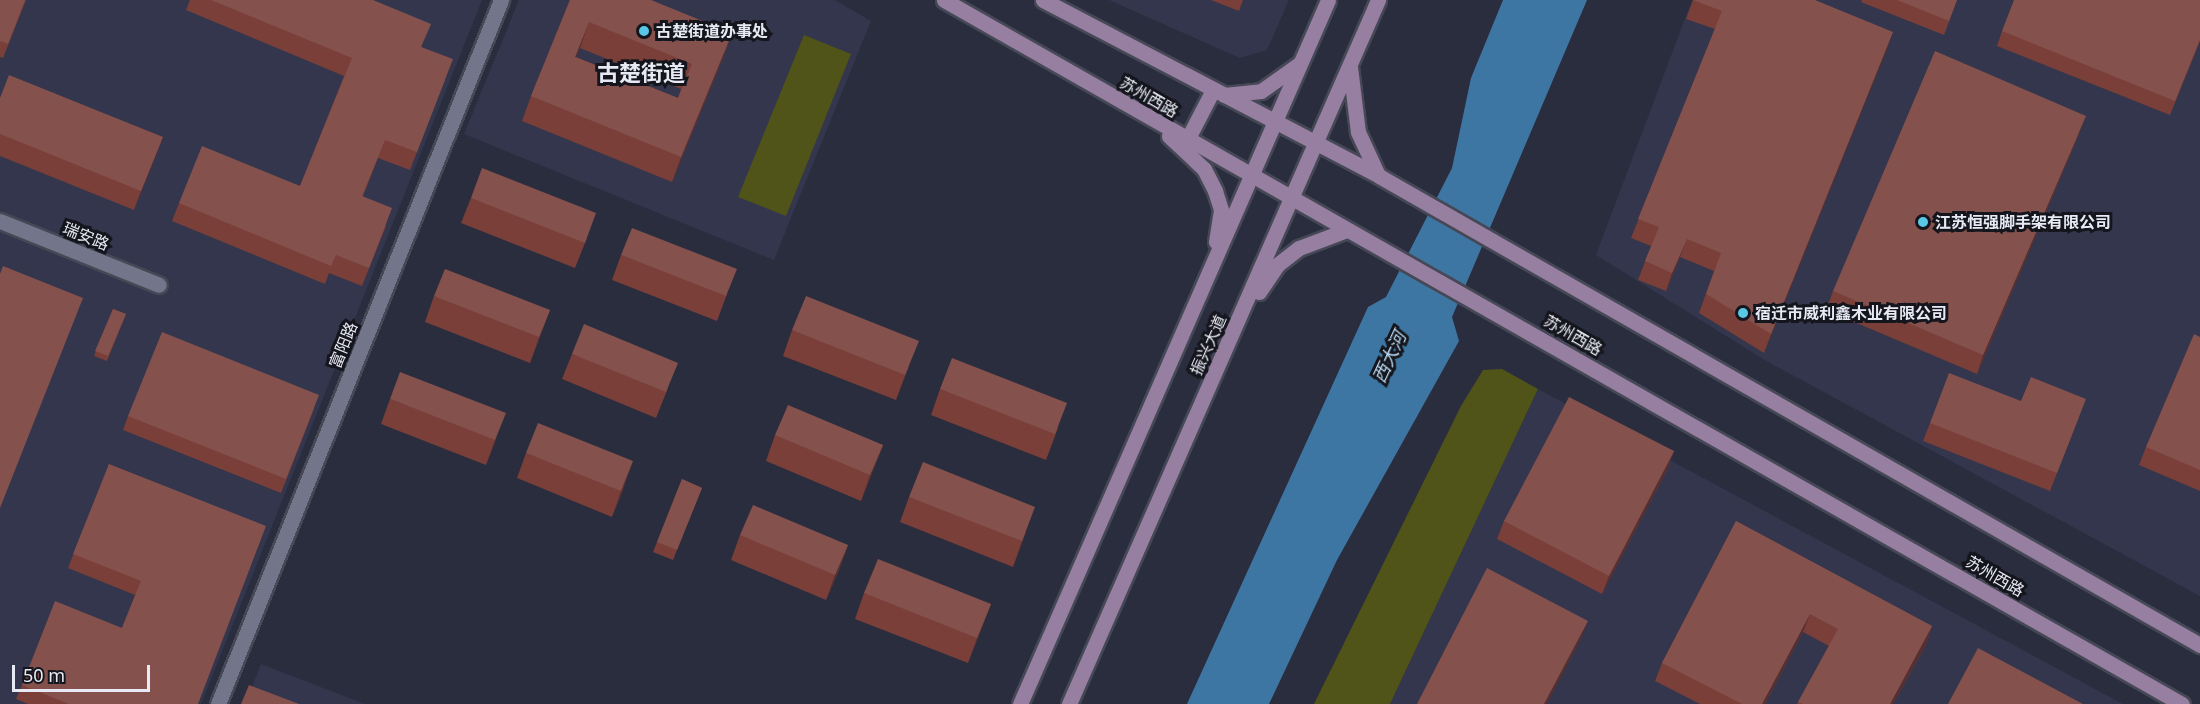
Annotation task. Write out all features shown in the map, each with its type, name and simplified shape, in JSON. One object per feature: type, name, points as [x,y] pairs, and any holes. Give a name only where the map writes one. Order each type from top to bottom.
[{"type":"main road","name":"苏州西路","points":[[944,0],[2182,704]]},
{"type":"main road","points":[[1043,0],[1318,142],[1398,186],[2200,645]]},
{"type":"main road","name":"振兴大道","points":[[1020,704],[1278,122],[1328,0]]},
{"type":"main road","name":"振兴大道","points":[[1069,704],[1318,142],[1378,0]]},
{"type":"main road","points":[[1218,92],[1261,91],[1303,60]]},
{"type":"main road","points":[[1350,65],[1358,132],[1379,176]]},
{"type":"main road","points":[[1187,140],[1218,92]]},
{"type":"main road","points":[[1151,119],[1204,169],[1215,191],[1221,225],[1206,282]]},
{"type":"main road","points":[[1238,321],[1277,265],[1320,238],[1347,230]]},
{"type":"street","name":"富阳路","points":[[218,704],[501,0]]},
{"type":"street","name":"瑞安路","points":[[0,221],[159,285]]},
{"type":"shaded area","points":[[0,0],[482,0],[201,704],[0,704]]},
{"type":"shaded area","points":[[519,0],[835,0],[871,21],[774,260],[464,134]]},
{"type":"shaded area","points":[[1109,0],[1289,0],[1267,50],[1240,58]]},
{"type":"shaded area","name":"江苏恒强脚手架有限公司","points":[[1692,0],[2200,0],[2200,596],[1763,359],[1596,255]]},
{"type":"shaded area","points":[[1538,389],[2123,704],[1390,704]]},
{"type":"shaded area","points":[[261,664],[365,704],[245,704]]},
{"type":"green space","points":[[804,35],[851,54],[786,216],[738,197]]},
{"type":"green space","points":[[1502,369],[1538,389],[1390,704],[1314,704],[1461,406],[1483,370]]},
{"type":"water","name":"西大河","points":[[1503,0],[1587,0],[1452,317],[1459,341],[1337,560],[1269,704],[1187,704],[1368,307],[1386,297],[1452,168],[1471,78]]},
{"type":"building","points":[[0,0],[25,0],[8,44],[0,41]]},
{"type":"building","points":[[211,0],[373,0],[431,24],[421,47],[453,59],[417,152],[385,140],[362,196],[392,208],[369,268],[336,255],[331,266],[179,203],[202,146],[300,186],[352,58]]},
{"type":"building","points":[[570,0],[651,0],[732,33],[681,157],[531,96]],"holes":[[[589,22],[692,64],[678,98],[575,57]]]},
{"type":"building","points":[[1693,0],[1815,0],[1893,32],[1771,334],[1706,294],[1721,253],[1687,239],[1672,273],[1645,261],[1659,227],[1638,219],[1722,11]]},
{"type":"building","points":[[1897,0],[1957,0],[1949,21]]},
{"type":"building","points":[[2014,0],[2200,0],[2200,39],[2175,101],[2002,31]]},
{"type":"building","points":[[1935,51],[2086,116],[1983,355],[1833,291]]},
{"type":"building","points":[[9,75],[163,137],[141,191],[0,134],[0,98]]},
{"type":"building","points":[[482,168],[596,213],[585,243],[471,198]]},
{"type":"building","points":[[632,228],[737,269],[726,296],[621,255]]},
{"type":"building","points":[[3,266],[83,298],[0,508],[0,274]]},
{"type":"building","points":[[445,269],[550,310],[539,337],[434,296]]},
{"type":"building","points":[[806,296],[919,341],[905,375],[792,330]]},
{"type":"building","points":[[113,309],[126,314],[108,356],[95,351]]},
{"type":"building","points":[[584,324],[678,363],[666,392],[572,354]]},
{"type":"building","points":[[162,332],[319,395],[286,479],[128,416]]},
{"type":"building","points":[[2194,334],[2200,337],[2200,470],[2146,447]]},
{"type":"building","points":[[952,358],[1067,403],[1055,434],[940,389]]},
{"type":"building","points":[[400,372],[506,413],[495,440],[390,399]]},
{"type":"building","points":[[1949,373],[2021,401],[2031,377],[2086,399],[2057,473],[1930,423]]},
{"type":"building","points":[[1569,397],[1674,451],[1609,576],[1504,521]]},
{"type":"building","points":[[788,405],[883,445],[870,475],[775,435]]},
{"type":"building","points":[[538,423],[633,461],[621,491],[526,453]]},
{"type":"building","points":[[923,462],[1035,507],[1022,541],[909,497]]},
{"type":"building","points":[[109,464],[266,526],[198,704],[69,704],[22,685],[55,601],[122,628],[141,581],[73,554]]},
{"type":"building","points":[[682,479],[702,488],[677,550],[657,542]]},
{"type":"building","points":[[753,505],[848,545],[835,575],[740,535]]},
{"type":"building","points":[[1736,521],[1932,626],[1890,704],[1803,704],[1798,702],[1838,629],[1810,614],[1762,704],[1742,704],[1662,663]]},
{"type":"building","points":[[878,559],[991,604],[977,638],[864,593]]},
{"type":"building","points":[[1487,568],[1588,621],[1544,704],[1417,704]]},
{"type":"building","points":[[1978,648],[2083,704],[1948,704]]},
{"type":"building","points":[[249,685],[299,704],[241,704]]},
{"type":"place","name":"古楚街道办事处","points":[[644,31]]},
{"type":"place","name":"江苏恒强脚手架有限公司","points":[[1923,222]]},
{"type":"place","name":"宿迁市威利鑫木业有限公司","points":[[1743,313]]},
{"type":"district","name":"古楚街道","points":[[641,73]]}]
